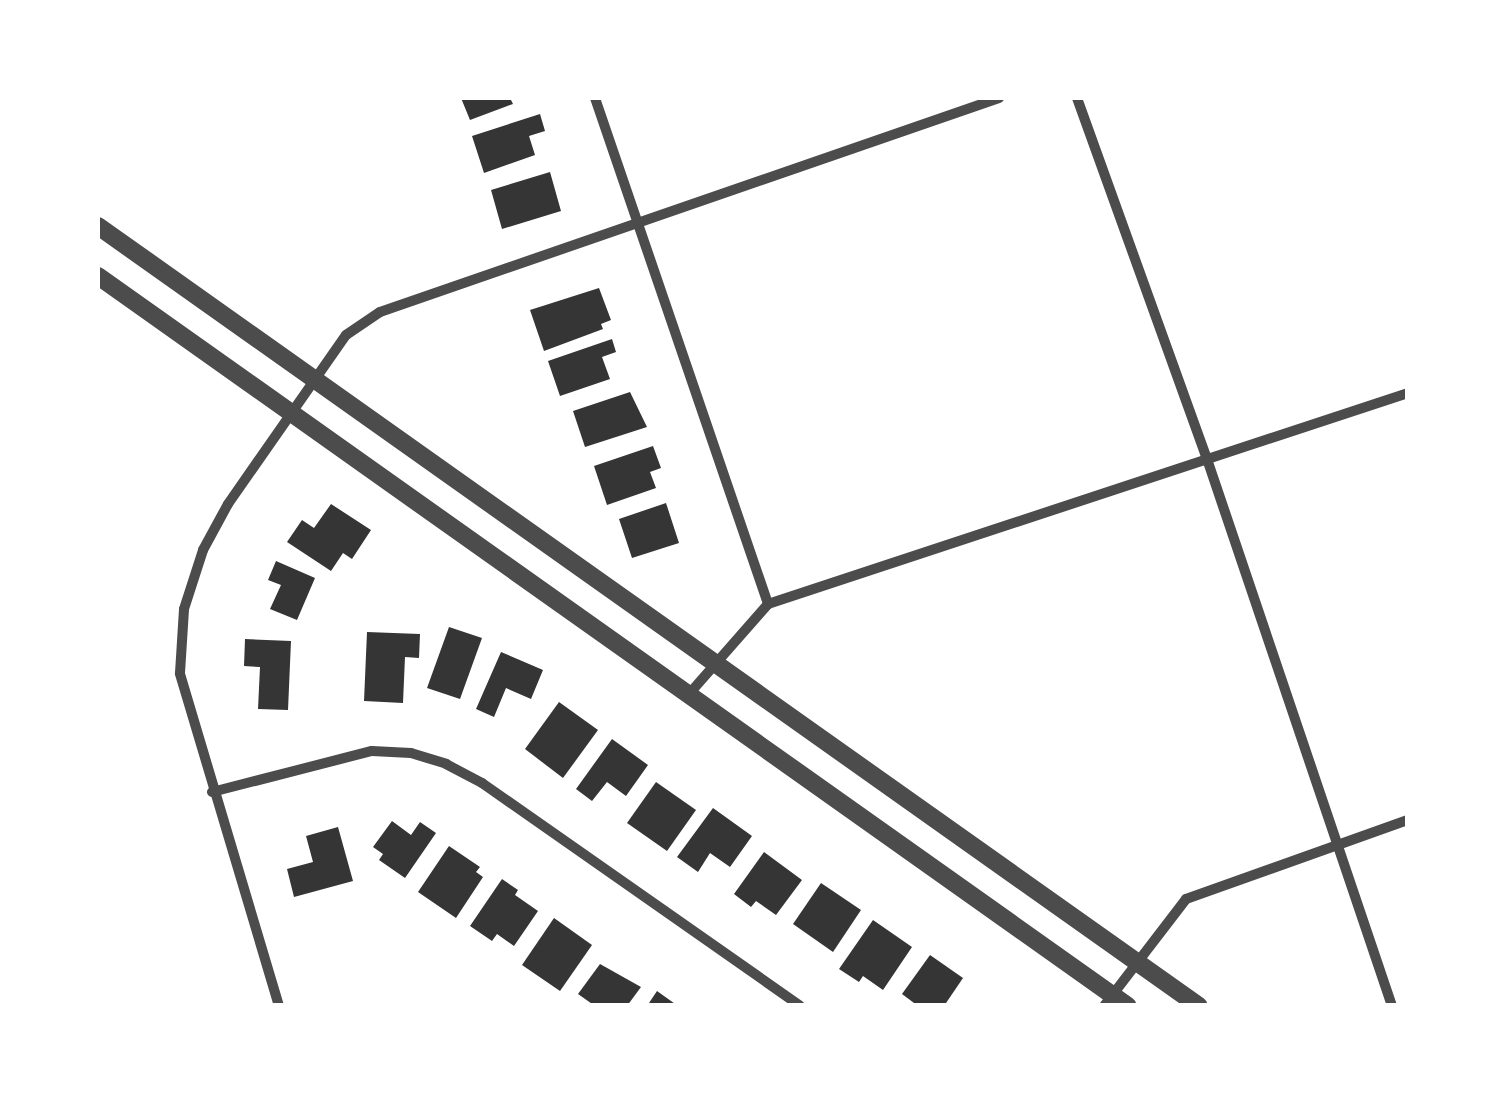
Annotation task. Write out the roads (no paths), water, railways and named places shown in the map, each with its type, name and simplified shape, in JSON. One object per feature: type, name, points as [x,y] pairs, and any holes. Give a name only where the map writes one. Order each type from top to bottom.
[{"type":"street","points":[[594,98],[768,604]]},
{"type":"street","points":[[279,1006],[212,792],[180,673],[184,609],[204,550],[228,504],[346,335],[363,319],[1000,98]]},
{"type":"street","points":[[1078,98],[1207,460],[1392,1006]]},
{"type":"street","points":[[98,226],[1199,1006]]},
{"type":"street","points":[[98,276],[690,694],[1108,1000],[1128,1006]]},
{"type":"street","points":[[690,694],[768,604],[1408,393]]},
{"type":"street","points":[[212,792],[372,751],[410,753],[446,764],[482,784],[800,1006]]},
{"type":"street","points":[[1108,1000],[1186,900],[1408,820]]}]
